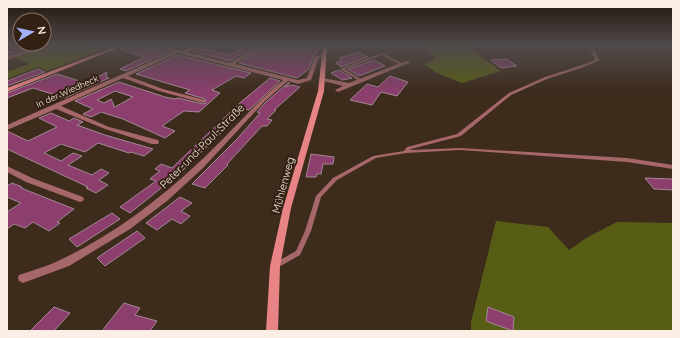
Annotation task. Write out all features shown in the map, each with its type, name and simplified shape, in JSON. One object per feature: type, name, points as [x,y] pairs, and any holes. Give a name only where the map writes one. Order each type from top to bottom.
[{"type":"street","points":[[7,90],[80,62]]},
{"type":"street","name":"In der Wiedheck","points":[[7,128],[157,62]]},
{"type":"street","points":[[218,62],[287,80],[303,82],[309,79],[315,62]]},
{"type":"street","points":[[230,65],[235,62]]},
{"type":"street","name":"Mühlenweg","points":[[272,331],[276,266],[287,208],[321,92],[324,62]]},
{"type":"street","points":[[338,90],[408,62]]},
{"type":"street","points":[[123,76],[161,90],[203,100]]},
{"type":"street","name":"Peter-und-Paul-Straße","points":[[23,278],[65,263],[96,246],[164,199],[200,166],[264,99],[287,80]]},
{"type":"street","points":[[323,80],[344,85],[352,85]]},
{"type":"street","points":[[55,106],[107,128],[154,142]]},
{"type":"street","points":[[7,169],[28,180],[80,199]]},
{"type":"lane","points":[[360,81],[342,69],[361,62]]},
{"type":"lane","points":[[398,62],[402,64]]},
{"type":"lane","points":[[406,152],[409,148],[459,135],[510,94],[546,78],[594,62]]},
{"type":"lane","points":[[276,266],[298,253],[308,231],[320,196],[335,179],[375,157],[406,152],[460,149],[628,160],[673,167]]},
{"type":"green space","points":[[24,62],[71,62],[47,71],[38,67],[7,79],[7,72],[29,64]]},
{"type":"green space","points":[[428,62],[488,62],[501,71],[462,83],[437,73],[424,64]]},
{"type":"green space","points":[[496,221],[548,227],[569,250],[588,237],[617,222],[673,223],[673,331],[471,331],[471,322]]},
{"type":"building","points":[[134,62],[147,62],[126,71],[120,69]]},
{"type":"building","points":[[163,62],[205,62],[251,73],[244,78],[236,76],[212,90],[220,93],[199,112],[184,111],[162,126],[175,131],[165,138],[123,119],[101,112],[91,117],[83,114],[93,109],[75,101],[119,82],[165,97],[175,99],[178,98],[203,104],[206,103],[205,99],[185,93],[190,90],[136,74]],"holes":[[[115,91],[133,97],[115,107],[113,106],[114,105],[111,99],[104,103],[97,100]]]},
{"type":"building","points":[[312,62],[309,69],[297,78],[239,63]]},
{"type":"building","points":[[338,62],[355,62],[341,67],[336,63]]},
{"type":"building","points":[[369,62],[377,62],[385,66],[359,76],[348,69]]},
{"type":"building","points":[[493,62],[510,62],[517,66],[501,68]]},
{"type":"building","points":[[38,69],[45,72],[7,86],[7,81]]},
{"type":"building","points":[[339,70],[352,78],[342,80],[331,73]]},
{"type":"building","points":[[107,72],[106,77],[109,78],[65,98],[33,88],[7,98],[7,93],[57,74],[86,83]]},
{"type":"building","points":[[390,76],[408,82],[397,96],[381,92],[372,105],[350,100],[367,84],[378,87]]},
{"type":"building","points":[[270,78],[280,81],[249,110],[245,109],[180,173],[130,213],[120,207],[156,181],[150,179],[160,171],[155,169],[161,164],[172,168],[241,102]]},
{"type":"building","points":[[288,83],[290,83],[285,87],[292,85],[300,87],[274,110],[276,110],[267,119],[272,120],[267,126],[262,126],[227,164],[228,165],[205,188],[192,184],[237,139],[260,113],[257,112],[267,101]]},
{"type":"building","points":[[51,113],[69,121],[74,118],[83,122],[77,125],[153,149],[144,156],[98,143],[85,152],[61,144],[44,153],[61,161],[73,153],[82,156],[68,165],[92,175],[101,169],[109,173],[99,180],[108,185],[96,193],[86,188],[88,187],[7,149],[7,131],[28,141],[57,127],[39,118]]},
{"type":"building","points":[[311,154],[334,157],[333,164],[323,164],[321,174],[317,174],[316,177],[306,177]]},
{"type":"building","points":[[645,178],[673,179],[673,190],[654,189]]},
{"type":"building","points":[[12,183],[74,209],[57,222],[60,223],[49,231],[33,222],[25,228],[14,224],[7,229],[7,212],[21,203],[7,197],[7,186]]},
{"type":"building","points":[[180,197],[192,203],[181,211],[190,216],[181,224],[172,219],[157,230],[146,223]]},
{"type":"building","points":[[112,213],[120,219],[77,247],[69,239]]},
{"type":"building","points":[[137,231],[145,238],[105,266],[97,258]]},
{"type":"building","points":[[124,303],[140,308],[135,315],[157,321],[150,331],[102,331]]},
{"type":"building","points":[[54,307],[70,313],[54,331],[30,331]]},
{"type":"building","points":[[488,307],[514,317],[513,331],[486,321]]}]
